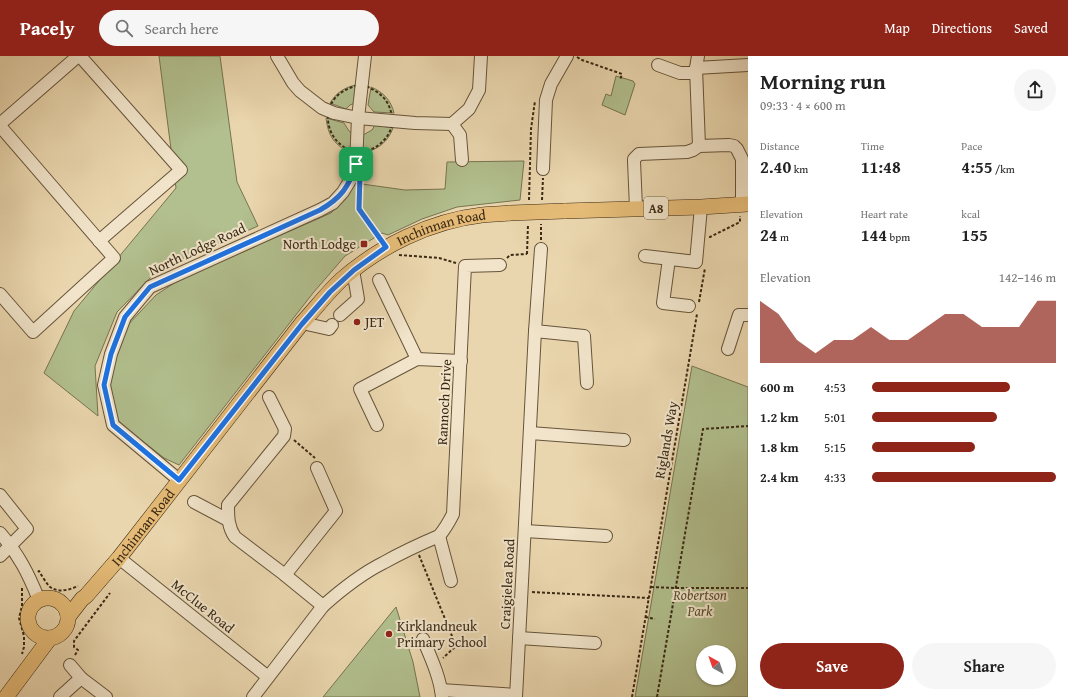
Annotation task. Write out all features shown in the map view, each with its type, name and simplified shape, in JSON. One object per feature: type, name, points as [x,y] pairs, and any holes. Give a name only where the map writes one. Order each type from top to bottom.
[{"type":"main road","name":"Inchinnan Road","points":[[80,592],[86,596],[119,558],[302,324],[330,292],[354,270],[382,250],[417,232],[443,223],[481,215],[745,204]]},
{"type":"main road","points":[[65,610],[80,592]]},
{"type":"main road","points":[[44,598],[54,599],[65,610],[68,623],[65,629],[56,636],[44,638],[39,636],[30,627],[28,615],[30,609],[39,600],[44,598]]},
{"type":"main road","points":[[6,697],[24,661],[34,632]]},
{"type":"main road","points":[[24,661],[50,638]]},
{"type":"street","points":[[0,294],[33,332],[114,258],[0,125],[79,56],[181,170],[100,241]]},
{"type":"street","points":[[277,56],[293,83],[300,91],[322,108],[334,113],[358,118],[415,123],[452,124],[469,108],[479,90],[481,56]]},
{"type":"street","name":"North Lodge Road","points":[[179,480],[113,425],[104,385],[111,354],[125,317],[150,287],[333,203],[343,192],[352,177],[356,164],[358,118],[365,56]]},
{"type":"street","points":[[543,169],[546,100],[551,84],[567,56]]},
{"type":"street","points":[[698,56],[696,71],[699,146]]},
{"type":"street","points":[[658,65],[680,73],[748,65]]},
{"type":"street","points":[[452,124],[460,135],[462,160]]},
{"type":"street","points":[[636,208],[634,161],[636,156],[639,154],[687,152],[699,146],[729,145],[738,148],[742,159],[745,204]]},
{"type":"street","points":[[644,256],[696,262],[701,207]]},
{"type":"street","name":"Craigielea Road","points":[[423,639],[434,666],[441,694],[516,696],[535,331],[541,249]]},
{"type":"street","points":[[668,259],[663,303],[689,306]]},
{"type":"street","points":[[465,266],[500,265]]},
{"type":"street","name":"Rannoch Drive","points":[[439,536],[445,529],[453,514],[465,266]]},
{"type":"street","points":[[340,315],[358,299],[354,270]]},
{"type":"street","points":[[379,280],[417,359]]},
{"type":"street","points":[[728,350],[739,315],[748,315]]},
{"type":"street","points":[[302,324],[329,329],[332,324]]},
{"type":"street","points":[[535,331],[584,336],[587,383]]},
{"type":"street","points":[[377,425],[360,389],[417,359],[461,361]]},
{"type":"street","points":[[269,397],[284,429],[284,436],[228,506],[228,520],[231,531],[235,537],[323,606]]},
{"type":"street","points":[[530,433],[624,440]]},
{"type":"street","points":[[285,575],[336,511],[317,468]]},
{"type":"street","points":[[0,495],[27,528],[0,556]]},
{"type":"street","points":[[194,502],[228,520]]},
{"type":"street","name":"Craigielea Road","points":[[525,531],[606,536]]},
{"type":"street","points":[[0,533],[19,557],[29,575],[39,600]]},
{"type":"street","points":[[253,697],[323,606],[369,571],[416,546],[439,536],[451,581]]},
{"type":"street","name":"McClue Road","points":[[119,558],[268,677]]},
{"type":"street","name":"Craigielea Road","points":[[519,638],[595,643]]},
{"type":"street","points":[[70,665],[81,678],[106,697]]},
{"type":"street","points":[[60,697],[81,678]]},
{"type":"path","points":[[575,56],[582,60],[622,74],[620,80]]},
{"type":"path","points":[[356,164],[360,174],[359,209],[382,250],[439,258],[465,266]]},
{"type":"path","points":[[708,245],[710,237],[740,222],[745,204]]},
{"type":"path","points":[[500,265],[510,255],[527,254]]},
{"type":"path","name":"Riglands Way","points":[[632,697],[705,268]]},
{"type":"path","points":[[657,697],[703,429],[748,426]]},
{"type":"path","points":[[284,436],[296,441],[319,461],[317,468]]},
{"type":"path","points":[[416,546],[456,646],[434,666]]},
{"type":"path","points":[[24,661],[24,636],[19,618],[22,606],[22,578],[39,571],[50,587],[58,590],[80,592]]},
{"type":"path","points":[[651,587],[748,588]]},
{"type":"path","points":[[522,591],[649,598]]},
{"type":"path","points":[[70,665],[78,650],[74,647],[74,641],[110,594]]},
{"type":"path","points":[[645,617],[655,619]]},
{"type":"green space","points":[[159,56],[220,56],[237,182],[258,226],[157,271],[117,312],[95,366],[98,416],[44,373],[74,311],[176,188]]},
{"type":"green space","points":[[616,76],[633,81],[635,84],[625,115],[602,105],[606,94],[611,96]]},
{"type":"green space","points":[[356,85],[355,103],[346,109],[330,103],[341,91]]},
{"type":"green space","points":[[371,87],[386,97],[391,104],[394,113],[374,112],[368,105]]},
{"type":"green space","points":[[326,118],[344,123],[353,134],[351,152],[340,147],[330,135]]},
{"type":"green space","points":[[375,125],[393,128],[385,142],[377,148],[361,153],[363,135],[372,130]]},
{"type":"green space","points":[[524,161],[520,200],[457,207],[422,219],[388,235],[382,233],[345,256],[313,293],[179,465],[164,458],[126,428],[116,418],[109,390],[112,363],[126,327],[156,295],[179,280],[331,213],[345,199],[355,183],[405,190],[445,189],[447,162]]},
{"type":"green space","name":"Robertson Park","points":[[692,366],[748,387],[748,697],[635,697]]},
{"type":"green space","name":"Kirklandneuk Primary School","points":[[396,607],[413,662],[420,697],[323,697]]},
{"type":"place","name":"North Lodge","points":[[364,244]]},
{"type":"place","name":"JET","points":[[357,322]]},
{"type":"place","name":"Kirklandneuk Primary School","points":[[389,634]]},
{"type":"route","points":[[356,164],[360,174],[359,209],[386,247],[364,262],[341,281],[315,308],[179,480],[113,425],[104,385],[111,354],[125,317],[150,287],[333,203],[343,192],[352,177],[356,164]]}]
